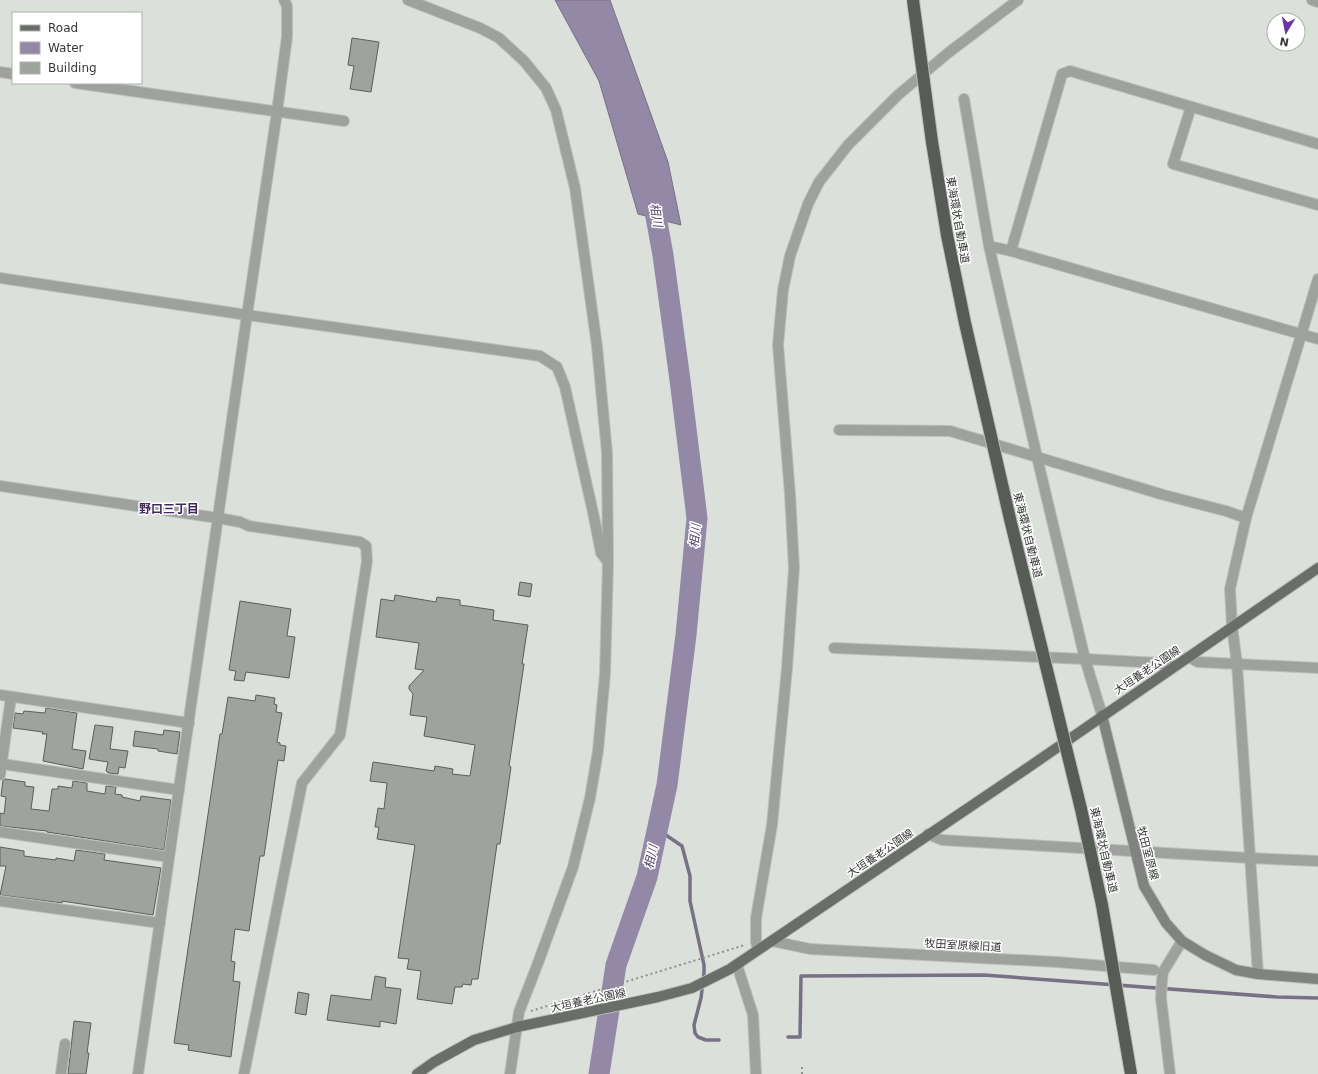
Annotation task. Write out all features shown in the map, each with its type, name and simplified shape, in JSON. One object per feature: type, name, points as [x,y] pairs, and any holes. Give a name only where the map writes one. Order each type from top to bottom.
[{"type":"highway","name":"東海環状自動車道","points":[[913,0],[932,142],[947,235],[1010,519],[1081,809],[1099,890],[1116,983],[1130,1074]]},
{"type":"main road","name":"大垣養老公園線","points":[[417,1074],[434,1062],[474,1040],[520,1026],[658,997],[692,988],[733,967],[757,946],[772,941],[1026,769],[1102,715],[1318,568]]},
{"type":"main road","name":"牧田室原線","points":[[1102,715],[1134,851],[1144,886],[1166,923],[1182,941],[1205,955],[1236,970],[1258,974],[1318,979]]},
{"type":"street","points":[[138,1074],[277,112],[287,36],[287,6],[284,0]]},
{"type":"street","points":[[408,0],[480,28],[499,38],[524,61],[546,88],[556,110],[575,188],[598,346],[607,453],[608,562],[605,674],[598,751],[590,798],[573,867],[518,1015],[520,1026],[510,1074]]},
{"type":"street","points":[[757,946],[756,918],[772,825],[787,668],[794,568],[790,494],[778,345],[783,290],[790,256],[808,204],[819,182],[848,146],[898,95],[948,53],[1018,0]]},
{"type":"street","points":[[1312,0],[1318,2]]},
{"type":"street","points":[[1011,251],[1062,74],[1070,71],[1318,144]]},
{"type":"street","points":[[0,72],[12,74]]},
{"type":"street","points":[[82,84],[344,121]]},
{"type":"street","points":[[964,99],[989,246],[1085,659],[1102,715]]},
{"type":"street","points":[[1191,107],[1173,164],[1318,205]]},
{"type":"street","points":[[989,246],[1318,339]]},
{"type":"street","points":[[0,278],[247,315],[540,356],[557,367],[566,387],[601,553],[608,562]]},
{"type":"street","points":[[1258,974],[1237,664],[1232,626],[1230,589],[1246,518],[1318,279]]},
{"type":"street","points":[[839,430],[950,431],[1246,518]]},
{"type":"street","points":[[0,486],[218,518],[240,522],[250,526],[360,542],[366,546],[367,561],[340,735],[302,783],[244,1074]]},
{"type":"street","points":[[834,648],[1085,659],[1159,663],[1174,666]]},
{"type":"street","points":[[1188,657],[1198,662],[1318,668]]},
{"type":"street","points":[[0,695],[189,723]]},
{"type":"street","points":[[0,775],[11,697]]},
{"type":"street","points":[[2,764],[179,790]]},
{"type":"street","points":[[0,832],[169,857]]},
{"type":"street","points":[[928,834],[942,840],[1318,861]]},
{"type":"street","points":[[0,901],[160,923]]},
{"type":"street","name":"牧田室原線旧道","points":[[772,941],[810,949],[1057,962],[1154,970]]},
{"type":"street","points":[[1170,1074],[1161,998],[1162,980],[1163,972],[1182,941]]},
{"type":"street","points":[[733,967],[753,1015],[756,1074]]},
{"type":"street","points":[[62,1074],[65,1044]]},
{"type":"path","points":[[518,1015],[757,946]]},
{"type":"path","points":[[802,1067],[802,1074]]},
{"type":"water","points":[[555,0],[610,0],[668,162],[681,225],[638,214],[599,81]]},
{"type":"building","points":[[352,38],[379,42],[371,92],[350,89],[354,66],[348,65]]},
{"type":"building","points":[[520,582],[532,584],[530,597],[518,595]]},
{"type":"building","points":[[395,595],[436,602],[437,597],[460,600],[460,605],[494,610],[493,620],[528,625],[522,664],[524,664],[509,766],[511,767],[500,844],[497,844],[478,979],[472,979],[471,985],[463,984],[462,987],[455,987],[452,1004],[417,999],[421,971],[407,969],[409,959],[398,958],[415,845],[377,839],[379,827],[375,827],[378,808],[384,809],[387,783],[370,781],[373,762],[434,771],[435,766],[453,769],[452,774],[470,776],[475,745],[424,736],[427,717],[410,715],[413,694],[409,689],[409,686],[424,670],[415,669],[419,643],[376,637],[381,599],[394,601]]},
{"type":"building","points":[[240,601],[291,609],[287,636],[295,637],[289,678],[246,672],[244,681],[234,680],[236,671],[229,670]]},
{"type":"building","points":[[256,695],[275,698],[274,704],[277,705],[276,712],[282,713],[277,742],[280,743],[280,745],[286,746],[284,761],[278,760],[264,856],[260,856],[249,931],[235,929],[231,961],[235,962],[233,981],[240,982],[231,1057],[188,1050],[189,1045],[174,1043],[220,734],[222,734],[228,697],[255,701]]},
{"type":"building","points":[[46,708],[77,713],[72,749],[86,751],[83,769],[43,761],[47,734],[42,734],[43,732],[13,728],[15,713],[23,714],[24,711],[45,713]]},
{"type":"building","points":[[95,725],[113,727],[110,749],[128,751],[125,768],[119,767],[118,774],[108,773],[106,771],[108,762],[89,759]]},
{"type":"building","points":[[164,730],[180,732],[177,754],[158,751],[158,749],[133,746],[135,731],[163,735]]},
{"type":"building","points":[[3,780],[25,782],[25,786],[34,787],[31,809],[49,811],[52,789],[58,789],[58,786],[72,788],[73,781],[87,783],[87,791],[105,794],[106,786],[116,787],[115,794],[122,795],[122,797],[140,801],[141,796],[171,800],[164,850],[47,831],[0,826],[0,813],[4,814],[6,797],[1,796]]},
{"type":"building","points":[[0,847],[24,851],[24,856],[74,861],[76,850],[105,854],[104,860],[161,868],[153,915],[62,901],[62,903],[0,895],[6,866],[0,866]]},
{"type":"building","points":[[375,976],[386,978],[385,987],[401,989],[396,1024],[380,1021],[380,1027],[327,1020],[331,995],[371,1000]]},
{"type":"building","points":[[298,992],[309,994],[306,1015],[295,1013]]},
{"type":"building","points":[[74,1021],[91,1023],[86,1074],[68,1074]]},
{"type":"waterway","name":"相川","points":[[599,1074],[616,965],[647,877],[667,785],[686,635],[697,518],[663,255],[651,190]]},
{"type":"waterway","points":[[657,829],[682,846],[690,876],[690,901],[704,965],[701,998],[694,1025],[695,1033],[698,1037],[706,1040],[719,1040]]},
{"type":"waterway","points":[[788,1037],[800,1037],[801,976],[984,975],[1277,997],[1318,998]]},
{"type":"district","name":"野口三丁目","points":[[169,509]]}]
